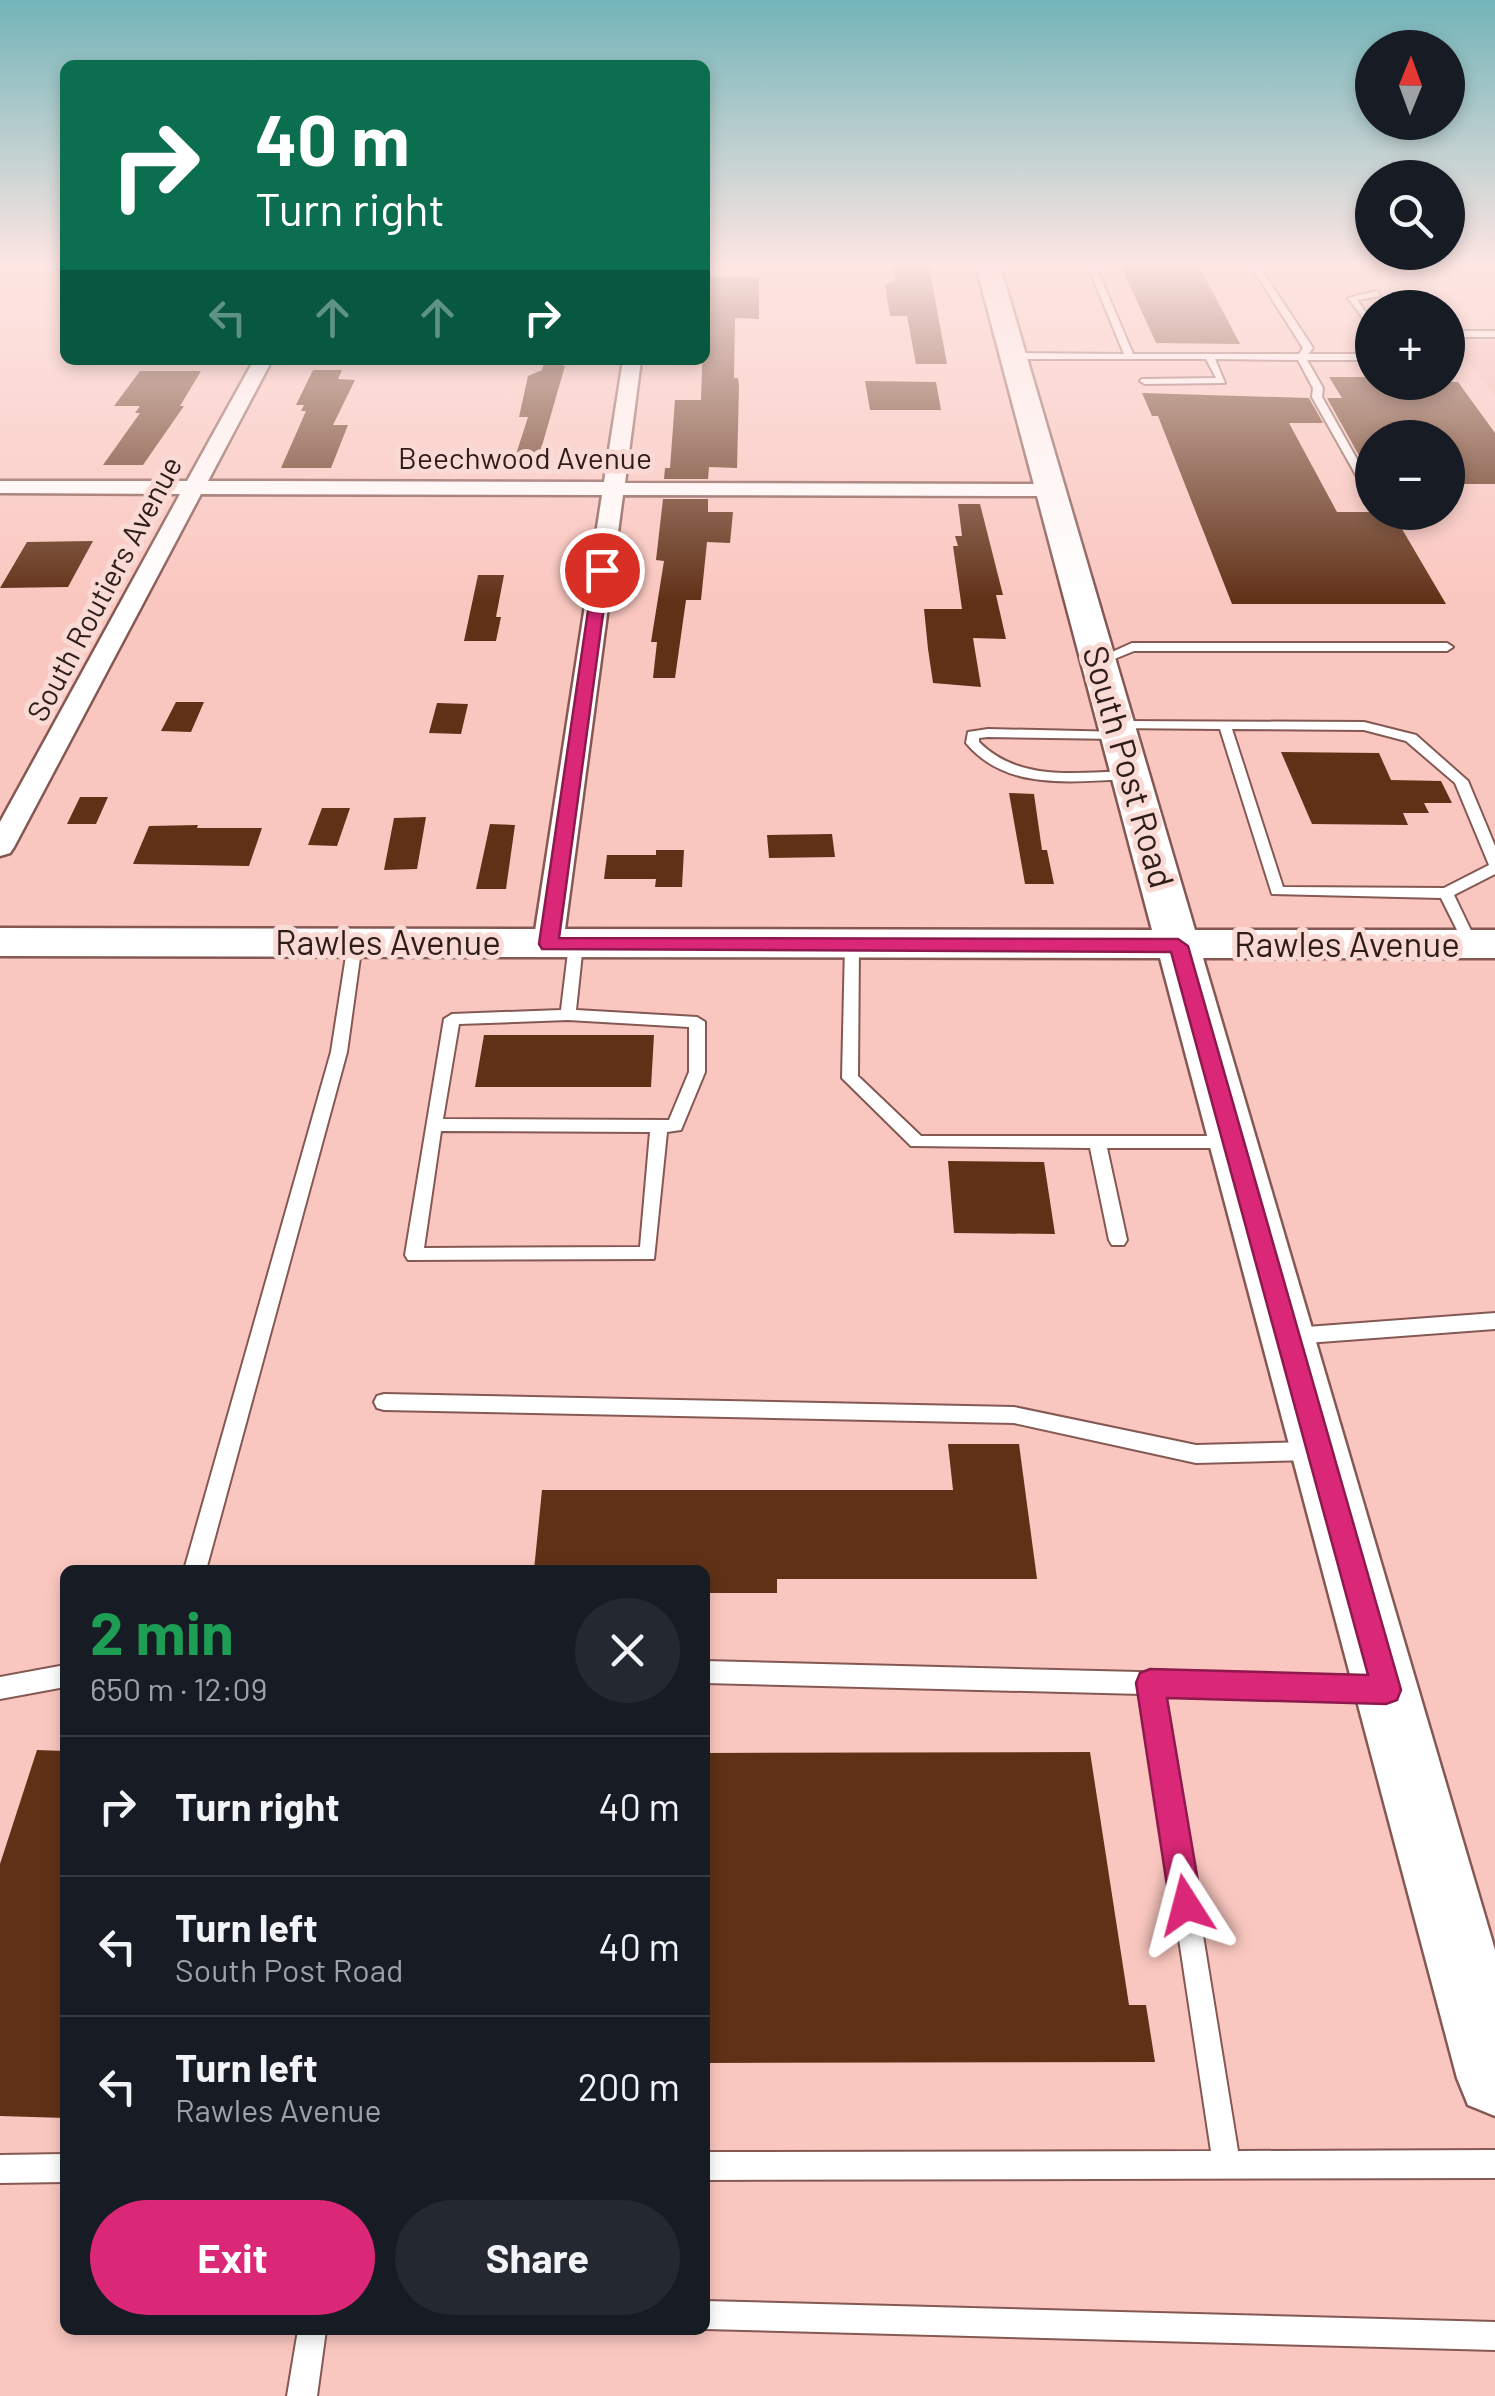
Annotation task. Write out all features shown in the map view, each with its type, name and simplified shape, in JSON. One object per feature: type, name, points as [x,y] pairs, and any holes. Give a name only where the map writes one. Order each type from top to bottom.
[{"type":"main road","name":"South Post Road","points":[[1019,378],[1495,2078]]},
{"type":"main road","name":"Rawles Avenue","points":[[0,942],[1483,944]]},
{"type":"street","name":"South Routiers Avenue","points":[[0,847],[253,378]]},
{"type":"street","points":[[562,944],[613,489],[629,378]]},
{"type":"street","name":"Beechwood Avenue","points":[[0,488],[1050,490]]},
{"type":"lane","points":[[1145,381],[1222,381],[1220,378]]},
{"type":"lane","points":[[1312,378],[1317,396],[1355,464]]},
{"type":"lane","points":[[1098,660],[1132,647],[1447,646]]},
{"type":"lane","points":[[1122,745],[988,733],[973,735],[972,743],[993,766],[1024,775],[1122,745],[1225,726],[1364,726],[1411,738],[1461,781],[1495,866],[1446,893],[1277,891],[1225,726]]},
{"type":"lane","points":[[1446,893],[1483,944]]},
{"type":"lane","points":[[196,1565],[338,1052],[355,943]]},
{"type":"lane","points":[[562,944],[568,1014]]},
{"type":"lane","points":[[852,945],[850,1078],[917,1142],[1234,1142]]},
{"type":"lane","points":[[434,1125],[674,1126],[697,1072],[697,1022],[568,1014],[452,1020],[434,1125],[414,1254],[648,1254],[659,1126]]},
{"type":"lane","points":[[1097,1142],[1118,1240]]},
{"type":"lane","points":[[1288,1337],[1495,1321]]},
{"type":"lane","points":[[384,1402],[1014,1415],[1196,1454],[1320,1450]]},
{"type":"lane","points":[[710,1672],[1386,1690]]},
{"type":"lane","points":[[0,1688],[60,1677]]},
{"type":"lane","points":[[1150,1683],[1227,2165]]},
{"type":"lane","points":[[710,2166],[1495,2164]]},
{"type":"lane","points":[[0,2168],[60,2168]]},
{"type":"lane","points":[[710,2315],[1495,2336]]},
{"type":"lane","points":[[302,2396],[311,2335]]},
{"type":"shaded area","points":[[1481,378],[1495,378],[1495,395]]},
{"type":"building","points":[[135,378],[197,378],[180,406],[184,406],[143,465],[103,465],[140,413],[135,413],[140,406],[114,406]]},
{"type":"building","points":[[309,378],[355,380],[333,425],[348,425],[331,468],[281,468],[306,411],[301,411],[304,405],[296,405]]},
{"type":"building","points":[[528,378],[562,378],[535,470],[511,470],[528,417],[519,417]]},
{"type":"building","points":[[702,378],[738,378],[737,468],[709,467],[708,479],[664,479],[665,468],[670,468],[675,400],[701,400]]},
{"type":"building","points":[[1330,378],[1355,378],[1355,400],[1465,400],[1465,392],[1495,433],[1495,484],[1465,484],[1465,420],[1355,420],[1355,448],[1327,398],[1342,398]]},
{"type":"building","points":[[865,381],[936,382],[941,410],[870,410]]},
{"type":"building","points":[[1142,393],[1309,398],[1323,423],[1289,423],[1337,512],[1355,512],[1355,530],[1403,530],[1446,604],[1232,604],[1158,416],[1152,416]]},
{"type":"building","points":[[663,499],[708,499],[708,512],[733,512],[730,543],[707,542],[701,600],[686,600],[675,678],[653,678],[657,642],[651,642],[664,561],[656,560]]},
{"type":"building","points":[[958,504],[980,504],[1003,595],[996,595],[1006,639],[973,638],[981,687],[933,683],[928,649],[924,609],[962,609],[953,546],[958,546],[955,536],[962,536]]},
{"type":"building","points":[[93,541],[68,587],[0,588],[27,542]]},
{"type":"building","points":[[478,575],[504,575],[496,641],[464,641]]},
{"type":"building","points":[[176,702],[204,702],[191,732],[161,731]]},
{"type":"building","points":[[437,703],[468,704],[461,734],[429,733]]},
{"type":"building","points":[[1281,752],[1379,753],[1391,780],[1441,781],[1452,803],[1424,803],[1429,813],[1403,813],[1408,825],[1312,824]]},
{"type":"building","points":[[1009,793],[1034,794],[1042,850],[1047,850],[1054,884],[1025,884]]},
{"type":"building","points":[[80,797],[108,797],[96,824],[67,824]]},
{"type":"building","points":[[322,808],[350,808],[337,846],[308,845]]},
{"type":"building","points":[[426,817],[417,869],[384,870],[394,818]]},
{"type":"building","points":[[490,824],[515,825],[506,889],[476,889]]},
{"type":"building","points":[[198,825],[197,828],[262,828],[249,866],[133,864],[149,826]]},
{"type":"building","points":[[832,834],[835,857],[769,858],[767,835]]},
{"type":"building","points":[[656,850],[684,850],[682,887],[655,887],[656,879],[604,879],[607,855],[656,855]]},
{"type":"building","points":[[484,1035],[654,1035],[651,1087],[475,1087]]},
{"type":"building","points":[[948,1161],[1044,1162],[1055,1234],[954,1233]]},
{"type":"building","points":[[948,1444],[1019,1444],[1037,1579],[777,1579],[777,1593],[710,1593],[710,1565],[534,1565],[542,1490],[953,1490]]},
{"type":"building","points":[[37,1750],[60,1751],[60,2118],[0,2116],[0,1864]]},
{"type":"building","points":[[1090,1752],[1129,2005],[1146,2005],[1155,2062],[710,2063],[710,1753]]},
{"type":"route","points":[[602,570],[548,944],[1178,946],[1386,1690],[1150,1683],[1186,1905]]}]
